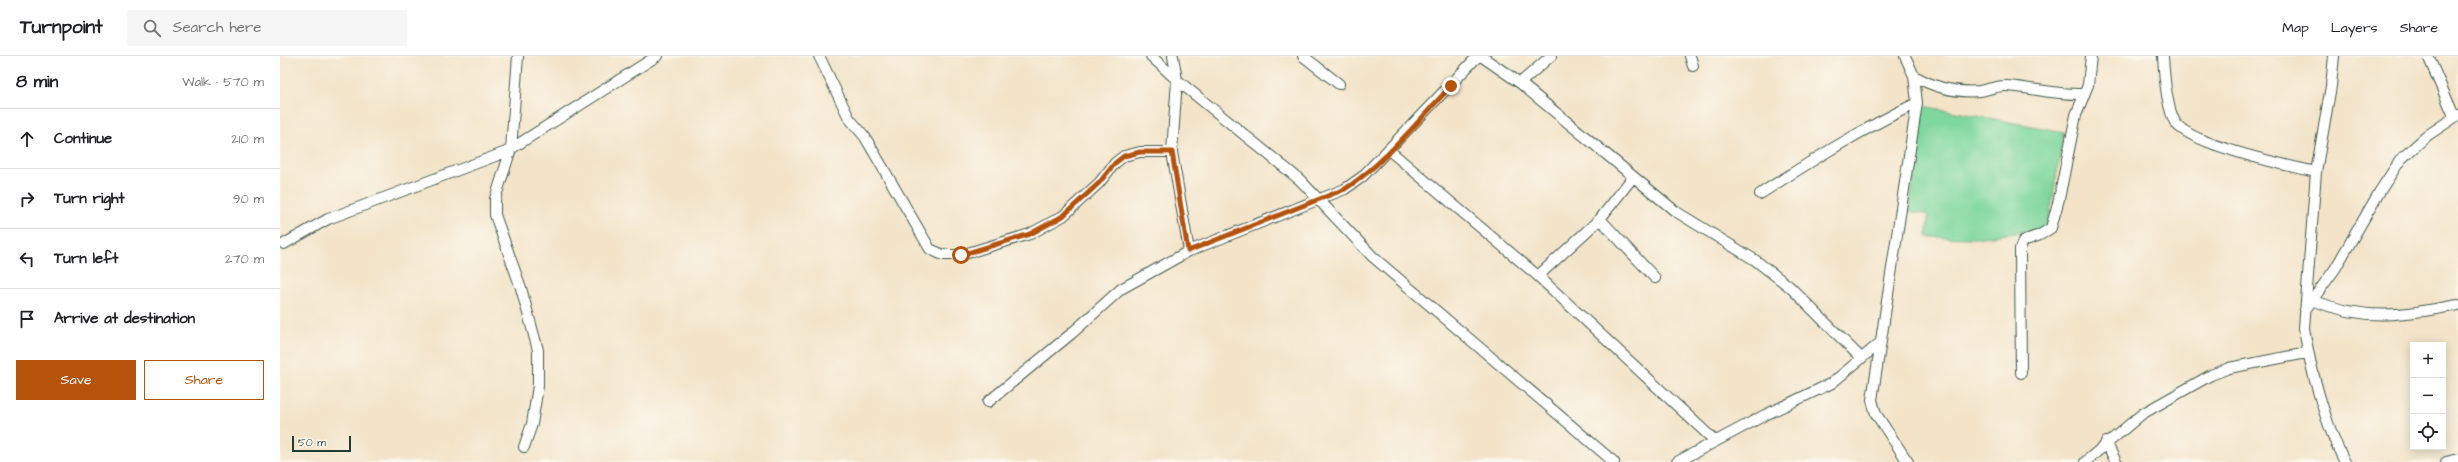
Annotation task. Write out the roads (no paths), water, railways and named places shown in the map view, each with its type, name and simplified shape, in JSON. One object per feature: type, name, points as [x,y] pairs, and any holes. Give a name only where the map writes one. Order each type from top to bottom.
[{"type":"street","points":[[518,56],[511,150],[495,199],[495,215],[521,288],[538,350],[538,386],[532,424],[524,447]]},
{"type":"street","points":[[284,244],[328,219],[511,150],[657,56]]},
{"type":"street","points":[[819,56],[849,118],[864,137],[930,249],[942,255],[961,255],[1030,234],[1063,216],[1099,183],[1115,163],[1124,156],[1140,152],[1172,152]]},
{"type":"street","points":[[1151,56],[1177,80],[1300,180],[1373,257],[1614,462]]},
{"type":"street","points":[[1173,56],[1177,80],[1172,152],[1188,251]]},
{"type":"street","points":[[1302,56],[1339,84]]},
{"type":"street","points":[[988,402],[1071,334],[1121,289],[1188,251],[1318,200],[1351,185],[1390,151],[1480,56],[1520,83],[1676,211],[1755,260],[1790,287],[1860,357]]},
{"type":"street","points":[[1520,83],[1551,56]]},
{"type":"street","points":[[1690,56],[1693,66]]},
{"type":"street","points":[[1905,56],[1914,76],[1917,103],[1872,400],[1873,407],[1908,462]]},
{"type":"street","points":[[2021,373],[2020,249],[2023,241],[2040,236],[2051,228],[2060,199],[2076,116],[2083,94],[2088,85],[2090,56]]},
{"type":"street","points":[[2163,56],[2170,105],[2175,122],[2182,130],[2193,136],[2230,149],[2279,164],[2316,172]]},
{"type":"street","points":[[2334,56],[2331,86],[2316,172],[2304,328],[2307,353],[2334,442],[2345,462]]},
{"type":"street","points":[[2306,310],[2335,269],[2401,159],[2456,115],[2428,56]]},
{"type":"street","points":[[1914,76],[1932,86],[1954,91],[1980,91],[2004,86],[2026,90],[2083,94]]},
{"type":"street","points":[[1760,194],[1848,139],[1917,103]]},
{"type":"street","points":[[1390,151],[1538,276],[1715,442]]},
{"type":"street","points":[[1538,276],[1600,219],[1633,177]]},
{"type":"street","points":[[1600,219],[1655,278]]},
{"type":"street","points":[[2312,300],[2332,308],[2364,315],[2404,315],[2458,305]]},
{"type":"street","points":[[1677,462],[1832,383],[1860,357],[1881,342]]},
{"type":"street","points":[[2085,462],[2106,442],[2142,414],[2211,375],[2229,368],[2307,353]]},
{"type":"street","points":[[2106,442],[2116,462]]},
{"type":"street","points":[[2446,462],[2458,459]]}]
